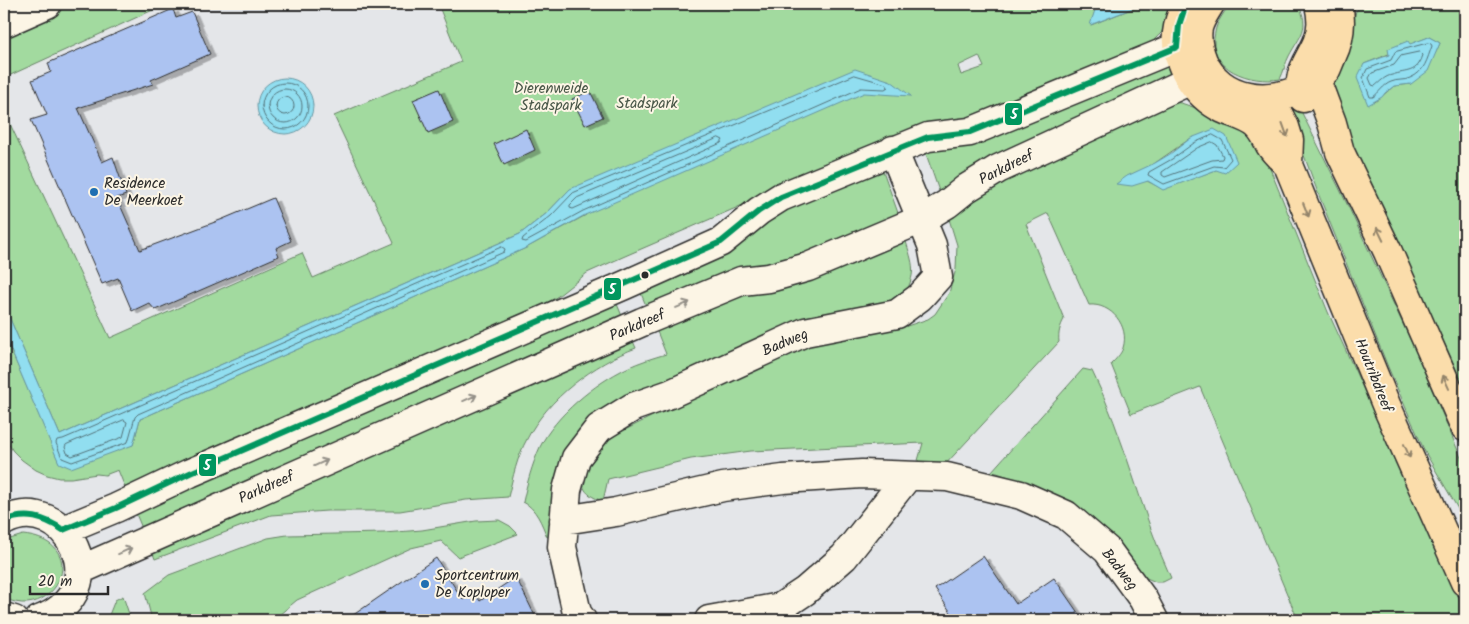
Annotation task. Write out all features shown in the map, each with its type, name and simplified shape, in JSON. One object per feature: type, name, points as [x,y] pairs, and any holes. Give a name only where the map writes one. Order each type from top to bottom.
[{"type":"main road","points":[[1186,4],[1177,33],[1177,47],[1182,63],[1201,78],[1254,98],[1279,97],[1308,84]]},
{"type":"main road","points":[[1201,78],[1200,53],[1197,41],[1198,27],[1210,4]]},
{"type":"main road","points":[[1334,4],[1322,16],[1317,43],[1304,66],[1301,76],[1308,84],[1321,134],[1340,152],[1388,252],[1465,427]]},
{"type":"main road","name":"Houtribdreef","points":[[1201,78],[1202,95],[1221,108],[1243,116],[1256,124],[1265,134],[1271,146],[1288,165],[1387,407],[1465,582]]},
{"type":"main road","name":"Houtribdreef","points":[[1270,98],[1285,127],[1289,140],[1288,165]]},
{"type":"street","points":[[4,23],[47,4]]},
{"type":"street","points":[[63,530],[721,242],[759,211],[781,198],[928,137],[970,132],[1177,47]]},
{"type":"street","name":"Parkdreef","points":[[80,570],[732,284],[741,281],[770,278],[808,267],[922,219],[998,169],[1201,78]]},
{"type":"street","name":"Badweg","points":[[582,620],[577,613],[562,547],[564,520],[567,490],[576,458],[599,428],[633,407],[670,394],[805,332],[897,314],[920,297],[938,276],[932,245],[893,150]]},
{"type":"street","name":"Badweg","points":[[564,520],[616,512],[723,487],[783,479],[862,474],[947,477],[1021,494],[1066,515],[1107,550],[1143,599],[1154,620]]},
{"type":"street","points":[[709,620],[781,607],[805,591],[844,557],[908,476]]},
{"type":"street","points":[[6,515],[29,515],[48,519],[63,530],[76,548],[80,570],[76,588],[67,603],[54,615],[39,620]]},
{"type":"street","points":[[4,617],[14,620]]},
{"type":"green space","points":[[74,4],[166,4],[4,78],[4,35]]},
{"type":"green space","points":[[438,4],[1097,4],[1091,25],[1144,4],[1174,4],[1162,32],[1142,52],[1003,110],[916,130],[625,256],[587,273],[558,296],[528,315],[128,495],[118,470],[105,475],[97,474],[59,478],[36,470],[13,451],[4,437],[4,334],[59,462],[133,445],[140,419],[526,248],[586,215],[570,189],[547,213],[520,234],[60,435],[4,305],[4,111],[110,338],[302,253],[313,278],[394,243],[334,116],[461,62]],"holes":[[[979,56],[984,67],[961,75],[958,66]]]},
{"type":"green space","points":[[1230,4],[1298,4],[1304,20],[1304,26],[1280,79],[1256,79],[1233,72],[1217,56],[1214,45],[1216,28]]},
{"type":"green space","points":[[1363,4],[1465,4],[1465,389],[1403,252],[1335,112],[1331,87],[1356,11]],"holes":[[[1429,37],[1440,43],[1436,52],[1411,84],[1394,86],[1375,102],[1364,64]]]},
{"type":"green space","points":[[1165,65],[1169,67],[1170,77],[940,194],[924,148]]},
{"type":"green space","points":[[1171,102],[1199,109],[1241,127],[1262,149],[1328,312],[1449,575],[1465,612],[1465,620],[1298,620],[1200,387],[1131,414],[1111,364],[1123,348],[1124,332],[1121,324],[1105,308],[1089,305],[1048,213],[1026,224],[1064,319],[1060,330],[1059,342],[943,467],[917,464],[923,443],[751,451],[691,459],[608,479],[603,501],[590,495],[584,488],[583,479],[591,461],[613,436],[778,353],[857,330],[898,329],[928,319],[935,314],[949,293],[956,269],[957,245],[949,219],[991,187]],"holes":[[[1191,138],[1216,170],[1163,189],[1147,181],[1155,163]]]},
{"type":"green space","points":[[1297,106],[1349,208],[1415,350],[1465,467],[1465,521],[1425,452],[1388,367],[1318,193],[1288,112],[1289,109]]},
{"type":"green space","points":[[882,168],[898,213],[871,233],[649,313],[638,286],[770,215]]},
{"type":"green space","points":[[905,238],[912,262],[912,275],[902,299],[833,312],[781,329],[642,393],[556,481],[551,510],[554,527],[562,534],[547,537],[535,512],[523,502],[530,474],[540,447],[555,424],[589,391],[627,368],[666,354],[656,329],[698,311]]},
{"type":"green space","points":[[614,297],[625,323],[144,533],[134,509]]},
{"type":"green space","points":[[632,339],[636,348],[604,363],[574,384],[559,397],[536,424],[521,453],[508,497],[466,500],[400,511],[327,511],[271,515],[155,559],[151,548]]},
{"type":"green space","points":[[1083,369],[1092,371],[1114,422],[1150,527],[1171,578],[1163,582],[1156,582],[1144,577],[1126,552],[1094,519],[1046,490],[991,472]]},
{"type":"green space","points":[[499,520],[510,526],[518,534],[458,557],[441,541],[411,548],[297,600],[273,620],[152,620],[145,593],[169,575],[268,538],[287,535],[384,533],[422,530],[476,521]]},
{"type":"green space","points":[[23,535],[45,541],[57,551],[62,565],[60,579],[52,591],[39,600],[23,603],[4,598],[4,544],[10,539]]},
{"type":"green space","points":[[123,596],[131,620],[107,620],[115,600]]},
{"type":"water","points":[[1097,4],[1144,4],[1090,25]]},
{"type":"water","points":[[1429,37],[1440,43],[1428,71],[1411,84],[1394,86],[1382,97],[1368,105],[1357,78],[1364,64],[1389,55],[1388,49],[1408,41],[1410,44]]},
{"type":"water","points":[[855,69],[891,81],[911,96],[864,93],[585,215],[526,248],[140,419],[133,445],[71,468],[59,463],[4,334],[4,305],[60,435],[520,234],[547,213],[570,189]]},
{"type":"water","points":[[285,78],[296,80],[305,86],[311,95],[313,106],[311,117],[305,126],[296,132],[285,134],[274,132],[265,126],[259,117],[257,106],[259,95],[265,86],[274,80]]},
{"type":"water","points":[[1214,129],[1226,136],[1237,162],[1225,173],[1216,170],[1163,190],[1148,181],[1132,186],[1116,184],[1127,176],[1170,154],[1191,138]]},
{"type":"building","points":[[173,9],[176,18],[192,12],[210,54],[151,80],[153,84],[78,108],[102,162],[113,157],[126,195],[117,198],[140,250],[273,198],[291,241],[276,248],[279,256],[155,310],[149,303],[132,311],[118,278],[102,284],[31,120],[47,115],[32,80],[51,72],[48,63]]},
{"type":"building","points":[[439,89],[453,122],[428,133],[413,100]]},
{"type":"building","points":[[590,91],[603,117],[585,125],[572,99]]},
{"type":"building","points":[[526,129],[535,150],[504,165],[494,144]]},
{"type":"building","points":[[983,556],[1016,604],[1054,578],[1083,620],[956,620],[935,589]]},
{"type":"building","name":"Sportcentrum De Koploper","points":[[436,558],[463,600],[473,591],[480,601],[516,577],[537,620],[346,620]]},
{"type":"transit line","name":"5","points":[[4,521],[27,516],[35,517],[63,530],[721,242],[759,211],[781,197],[928,137],[970,132],[1177,47],[1179,25],[1186,4]]},
{"type":"place","name":"Residence De Meerkoet","points":[[94,192]]},
{"type":"place","name":"Sportcentrum De Koploper","points":[[425,584]]},
{"type":"park label","name":"Dierenweide Stadspark","points":[[551,96]]},
{"type":"park label","name":"Stadspark","points":[[647,103]]}]
